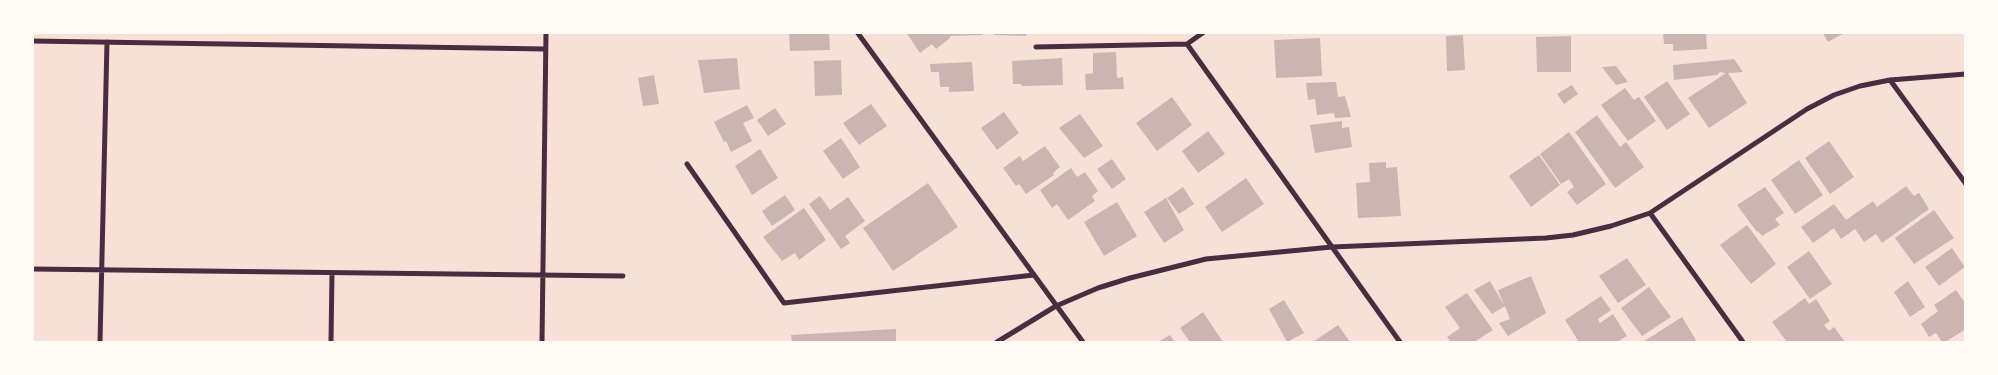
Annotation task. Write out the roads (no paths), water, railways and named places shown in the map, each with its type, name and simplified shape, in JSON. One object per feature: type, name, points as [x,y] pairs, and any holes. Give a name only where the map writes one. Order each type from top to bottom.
[{"type":"street","points":[[542,342],[546,32]]},
{"type":"street","points":[[857,32],[1082,342]]},
{"type":"street","points":[[1036,47],[1187,44],[1204,32]]},
{"type":"street","points":[[32,41],[545,49]]},
{"type":"street","points":[[100,342],[107,42]]},
{"type":"street","points":[[1187,44],[1400,342]]},
{"type":"street","points":[[997,342],[1056,306],[1122,280],[1206,259],[1332,247],[1546,238],[1573,235],[1611,226],[1650,213],[1807,109],[1834,95],[1860,86],[1890,80],[1966,74]]},
{"type":"street","points":[[1890,80],[1966,184]]},
{"type":"street","points":[[687,164],[784,303],[1034,274]]},
{"type":"street","points":[[1650,213],[1743,342]]},
{"type":"street","points":[[32,269],[623,276]]},
{"type":"street","points":[[331,342],[332,272]]}]
